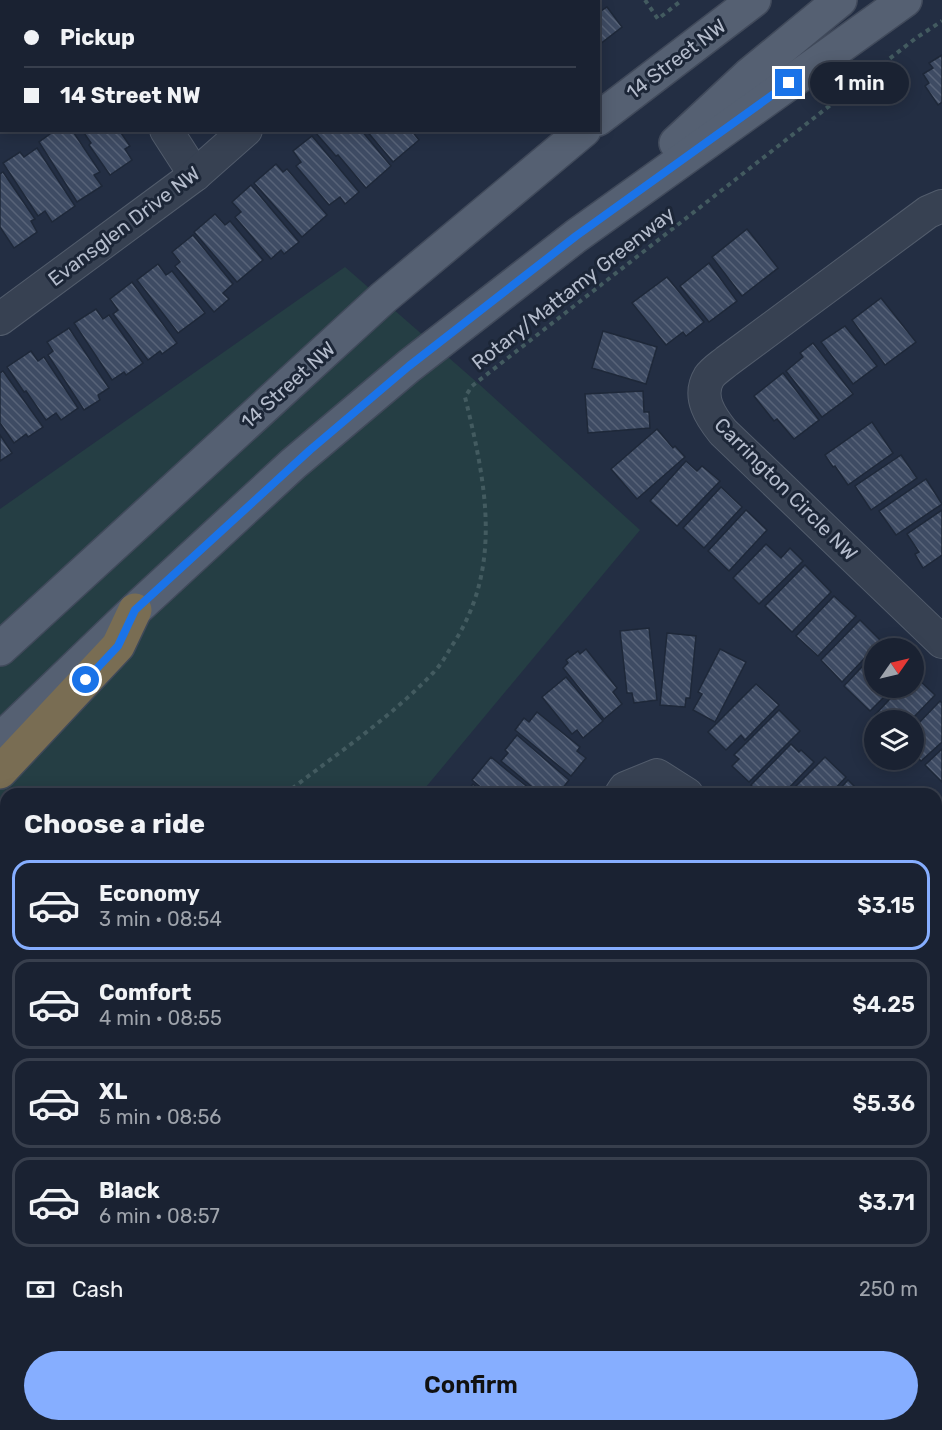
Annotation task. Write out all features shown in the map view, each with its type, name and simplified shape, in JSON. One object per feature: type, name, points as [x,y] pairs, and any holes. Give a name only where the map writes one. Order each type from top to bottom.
[{"type":"highway","points":[[0,772],[118,646],[135,610]]},
{"type":"main road","name":"14 Street NW","points":[[600,117],[754,0]]},
{"type":"main road","points":[[576,236],[749,75],[840,0]]},
{"type":"main road","points":[[0,740],[135,610],[302,456],[409,366],[576,236],[906,0]]},
{"type":"main road","name":"14 Street NW","points":[[0,649],[383,298],[582,132]]},
{"type":"street","points":[[167,132],[195,175]]},
{"type":"street","name":"Evansglen Drive NW","points":[[0,319],[195,175],[244,132]]},
{"type":"street","name":"Carrington Circle NW","points":[[942,206],[928,212],[727,361],[710,376],[704,392],[706,408],[723,432],[942,642]]},
{"type":"street","points":[[626,788],[657,775],[678,788]]},
{"type":"path","points":[[645,0],[658,19],[682,0]]},
{"type":"path","name":"Rotary/Mattamy Greenway","points":[[293,788],[392,712],[435,672],[462,631],[478,591],[485,553],[484,483],[481,461],[465,397],[472,386],[916,38],[942,21]]},
{"type":"green space","points":[[345,267],[640,530],[425,788],[0,788],[0,509]]},
{"type":"building","points":[[607,7],[622,27],[600,44],[600,12]]},
{"type":"building","points":[[942,55],[942,102],[938,105],[925,86],[929,83],[923,74],[933,68],[929,63]]},
{"type":"building","points":[[49,132],[73,132],[100,172],[94,175],[102,186],[77,202],[39,142],[50,134]]},
{"type":"building","points":[[83,132],[120,132],[130,146],[125,149],[132,160],[110,175],[89,145],[91,143]]},
{"type":"building","points":[[315,132],[363,132],[391,166],[366,188],[338,155],[336,156]]},
{"type":"building","points":[[368,132],[413,132],[419,140],[393,162]]},
{"type":"building","points":[[312,136],[359,192],[345,204],[340,197],[329,205],[296,166],[301,162],[293,151]]},
{"type":"building","points":[[37,148],[75,206],[52,222],[45,211],[38,216],[3,163],[20,152],[24,157]]},
{"type":"building","points":[[276,164],[283,172],[287,169],[327,215],[302,237],[254,183]]},
{"type":"building","points":[[3,172],[35,219],[31,221],[37,232],[14,248],[0,227],[0,174]]},
{"type":"building","points":[[251,185],[299,242],[284,254],[281,250],[271,259],[235,217],[241,212],[232,202]]},
{"type":"building","points":[[215,214],[225,225],[230,221],[263,260],[237,282],[194,232]]},
{"type":"building","points":[[747,229],[778,268],[742,296],[712,257]]},
{"type":"building","points":[[193,235],[233,284],[223,293],[229,299],[214,312],[175,266],[180,262],[172,252]]},
{"type":"building","points":[[709,263],[737,301],[709,322],[680,286]]},
{"type":"building","points":[[158,264],[166,275],[172,271],[205,313],[178,333],[137,280]]},
{"type":"building","points":[[667,277],[704,322],[686,336],[683,332],[666,345],[632,303]]},
{"type":"building","points":[[132,282],[177,343],[162,354],[160,351],[148,360],[113,314],[118,310],[110,299]]},
{"type":"building","points":[[881,298],[916,342],[885,365],[852,320]]},
{"type":"building","points":[[96,309],[103,319],[109,315],[143,363],[126,375],[124,372],[112,380],[74,323]]},
{"type":"building","points":[[845,326],[877,366],[853,384],[821,342]]},
{"type":"building","points":[[69,328],[109,388],[98,395],[100,400],[84,410],[48,355],[53,351],[47,342]]},
{"type":"building","points":[[603,331],[657,347],[646,384],[592,368]]},
{"type":"building","points":[[813,343],[853,394],[822,417],[786,371],[803,357],[800,353]]},
{"type":"building","points":[[31,351],[38,361],[44,357],[78,408],[61,420],[56,413],[46,420],[7,367]]},
{"type":"building","points":[[3,371],[43,427],[28,437],[26,434],[14,443],[0,423],[0,373]]},
{"type":"building","points":[[783,373],[819,420],[794,439],[777,419],[774,421],[754,396]]},
{"type":"building","points":[[643,391],[644,412],[649,412],[650,428],[588,433],[585,394]]},
{"type":"building","points":[[872,422],[893,453],[848,485],[825,455]]},
{"type":"building","points":[[657,429],[673,448],[675,446],[685,457],[637,499],[611,469]]},
{"type":"building","points":[[0,435],[12,453],[0,461]]},
{"type":"building","points":[[901,455],[917,478],[871,510],[855,486]]},
{"type":"building","points":[[686,461],[697,471],[702,466],[720,481],[677,526],[650,501]]},
{"type":"building","points":[[926,479],[942,504],[896,535],[879,511]]},
{"type":"building","points":[[721,487],[742,507],[704,548],[683,528]]},
{"type":"building","points":[[746,510],[767,530],[729,571],[708,551]]},
{"type":"building","points":[[942,510],[942,555],[923,568],[915,554],[919,552],[907,534]]},
{"type":"building","points":[[766,544],[781,558],[790,548],[803,561],[759,604],[733,578]]},
{"type":"building","points":[[805,565],[831,592],[792,632],[765,606]]},
{"type":"building","points":[[834,596],[856,616],[818,656],[796,636]]},
{"type":"building","points":[[860,620],[878,638],[864,638],[864,659],[842,682],[821,660]]},
{"type":"building","points":[[649,628],[657,700],[634,703],[632,693],[627,693],[620,631]]},
{"type":"building","points":[[667,633],[696,636],[690,698],[686,698],[685,707],[660,705]]},
{"type":"building","points":[[586,649],[617,688],[613,692],[622,704],[604,719],[563,668],[568,663],[566,660],[578,651],[580,654]]},
{"type":"building","points":[[720,649],[746,662],[715,722],[693,710],[702,694],[698,692]]},
{"type":"building","points":[[864,665],[864,698],[883,698],[869,710],[844,686]]},
{"type":"building","points":[[566,677],[603,721],[583,738],[577,730],[572,734],[542,697]]},
{"type":"building","points":[[756,684],[779,705],[745,740],[741,735],[726,750],[708,732]]},
{"type":"building","points":[[924,685],[935,695],[921,710],[880,710],[891,698],[924,698]]},
{"type":"building","points":[[940,701],[942,703],[942,742],[924,758],[924,718]]},
{"type":"building","points":[[779,710],[800,731],[749,782],[732,766],[739,759],[734,755]]},
{"type":"building","points":[[537,712],[580,747],[577,751],[586,758],[571,776],[515,730],[524,718],[529,722]]},
{"type":"building","points":[[517,735],[569,780],[563,788],[533,788],[501,761],[508,753],[505,750]]},
{"type":"building","points":[[791,744],[814,762],[789,788],[754,788],[751,785]]},
{"type":"building","points":[[942,749],[942,782],[925,765]]},
{"type":"building","points":[[491,757],[529,788],[482,788],[472,780]]},
{"type":"building","points":[[825,757],[846,777],[836,788],[794,788]]},
{"type":"building","points":[[848,780],[856,788],[841,788]]},
{"type":"route","points":[[86,680],[118,646],[135,610],[310,450],[409,366],[576,236],[789,83]]}]
